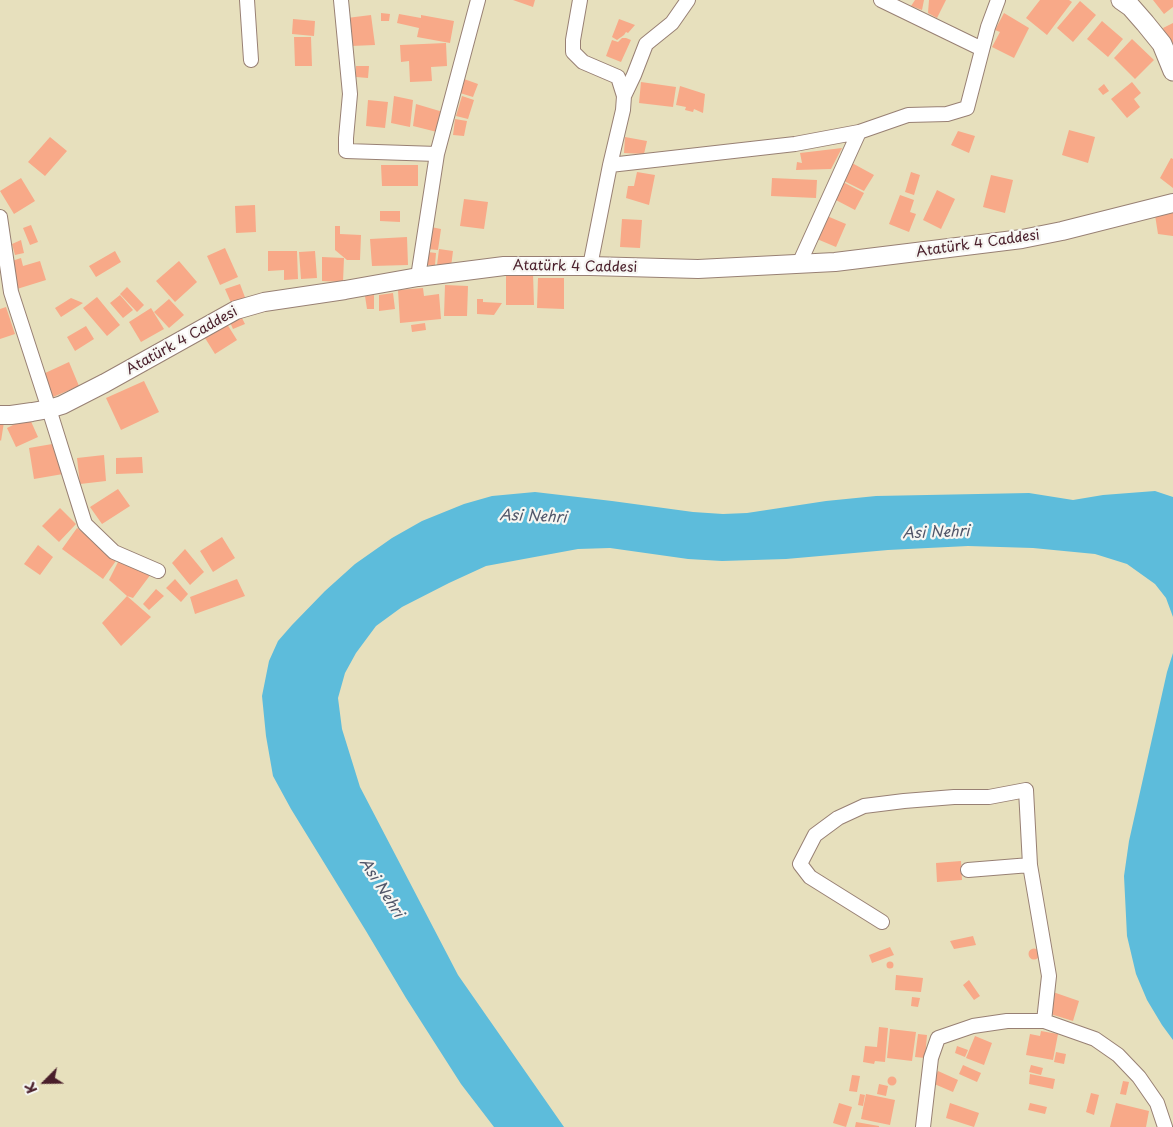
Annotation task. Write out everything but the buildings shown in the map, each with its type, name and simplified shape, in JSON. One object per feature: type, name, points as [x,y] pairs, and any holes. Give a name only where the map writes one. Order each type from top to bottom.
[{"type":"main road","points":[[1121,0],[1131,7],[1162,44],[1173,71]]},
{"type":"street","points":[[247,0],[250,60]]},
{"type":"street","points":[[341,0],[350,94],[346,151],[437,154]]},
{"type":"street","points":[[418,277],[437,154],[478,0]]},
{"type":"street","points":[[580,0],[573,40],[573,52],[583,62],[618,77],[624,96]]},
{"type":"street","points":[[590,266],[623,110],[624,96],[646,44],[672,23],[688,0]]},
{"type":"street","points":[[881,0],[982,49]]},
{"type":"street","points":[[610,165],[795,144],[859,132],[908,114],[947,114],[967,108],[988,27],[998,0]]},
{"type":"street","points":[[799,264],[859,132]]},
{"type":"street","name":"Atatürk 4 Caddesi","points":[[0,415],[49,409],[62,405],[98,387],[217,320],[243,307],[264,302],[418,277],[504,266],[698,269],[835,262],[1022,239],[1173,203]]},
{"type":"street","points":[[0,217],[5,295],[49,409],[84,524],[114,552],[158,571]]},
{"type":"street","points":[[882,922],[810,877],[800,864],[815,835],[838,818],[864,806],[904,801],[989,797],[1026,790],[1030,865],[1050,976],[1044,1021]]},
{"type":"street","points":[[968,870],[1030,865]]},
{"type":"street","points":[[923,1127],[932,1058],[938,1038],[973,1026],[1007,1021],[1044,1021],[1095,1038],[1118,1055],[1139,1077],[1157,1102],[1165,1127]]},
{"type":"water","name":"Asi Nehri","points":[[1155,491],[1173,497],[1173,617],[1166,598],[1155,584],[1127,564],[1095,554],[1033,548],[968,546],[888,550],[786,559],[722,561],[688,559],[610,548],[578,549],[486,566],[402,607],[376,626],[356,653],[345,673],[338,698],[342,729],[360,787],[458,975],[564,1127],[494,1127],[461,1084],[406,998],[291,809],[273,776],[262,696],[269,661],[278,641],[325,591],[355,564],[392,538],[422,521],[464,504],[492,496],[535,492],[693,512],[723,514],[747,513],[826,501],[876,496],[1029,493],[1073,500],[1103,495]]},
{"type":"water","points":[[1173,653],[1173,1040],[1147,1000],[1136,974],[1127,936],[1124,876],[1129,841],[1167,672]]}]
